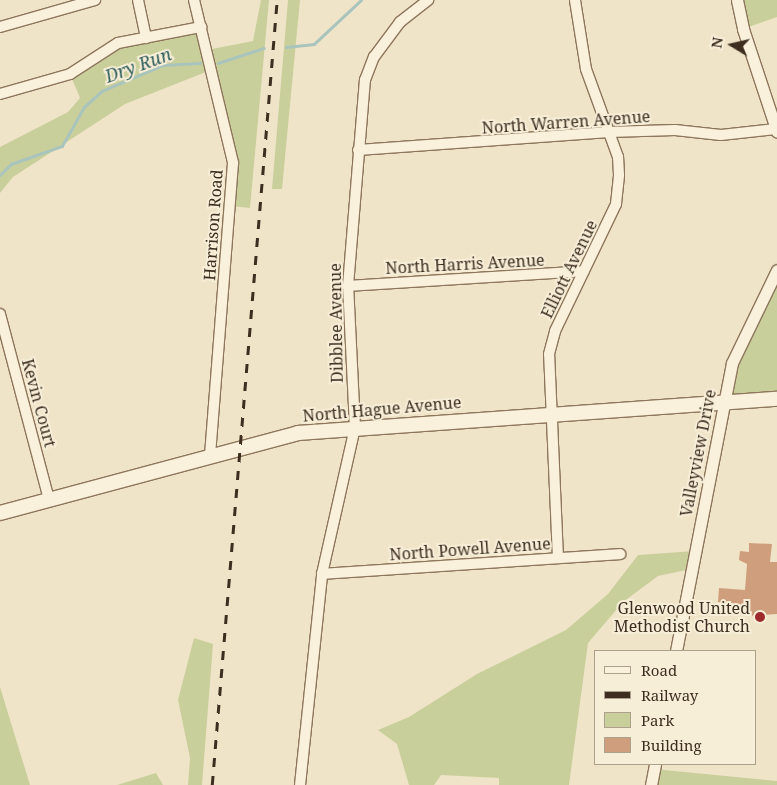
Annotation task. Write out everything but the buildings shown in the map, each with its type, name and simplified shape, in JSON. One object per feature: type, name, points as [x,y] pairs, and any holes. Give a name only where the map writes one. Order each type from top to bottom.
[{"type":"main road","name":"North Hague Avenue","points":[[0,513],[281,437],[355,427],[777,399]]},
{"type":"street","points":[[0,27],[94,0]]},
{"type":"street","points":[[138,0],[146,38]]},
{"type":"street","name":"Harrison Road","points":[[194,0],[233,163],[210,456]]},
{"type":"street","name":"Dibblee Avenue","points":[[300,785],[322,574],[355,427],[348,286],[365,80],[374,57],[400,22],[428,0]]},
{"type":"street","name":"Elliott Avenue","points":[[558,558],[548,366],[551,343],[616,204],[618,157],[586,69],[575,0]]},
{"type":"street","points":[[737,0],[743,29],[776,131]]},
{"type":"street","points":[[0,94],[70,74],[118,43],[201,27]]},
{"type":"street","name":"North Warren Avenue","points":[[358,150],[609,132],[675,130],[721,134],[776,131]]},
{"type":"street","name":"Valleyview Drive","points":[[676,650],[723,404],[744,331],[777,270]]},
{"type":"street","name":"North Harris Avenue","points":[[348,286],[584,271]]},
{"type":"street","name":"Kevin Court","points":[[0,314],[49,500]]},
{"type":"street","name":"North Powell Avenue","points":[[322,574],[620,554]]},
{"type":"street","points":[[651,785],[655,765]]},
{"type":"green space","points":[[261,0],[269,0],[250,208],[231,206],[232,185],[211,70],[125,104],[13,177],[0,193],[0,147],[68,112],[80,98],[70,74],[112,46],[201,27],[207,50],[253,41]]},
{"type":"green space","points":[[288,0],[300,0],[282,189],[272,189]]},
{"type":"green space","points":[[737,0],[777,0],[777,17],[743,29]]},
{"type":"green space","points":[[777,270],[777,399],[723,404],[732,363]]},
{"type":"green space","points":[[695,551],[691,569],[658,576],[623,602],[588,643],[569,785],[499,785],[499,778],[441,775],[434,785],[409,785],[397,744],[378,730],[409,717],[477,674],[566,630],[608,594],[638,555]]},
{"type":"green space","points":[[194,638],[213,644],[202,785],[188,785],[190,758],[178,700]]},
{"type":"green space","points":[[0,687],[30,785],[0,785]]},
{"type":"green space","points":[[654,769],[777,781],[777,785],[651,785]]},
{"type":"green space","points":[[156,773],[163,785],[117,785]]},
{"type":"waterway","name":"Dry Run","points":[[286,47],[314,44],[361,0]]},
{"type":"waterway","name":"Dry Run","points":[[218,63],[264,48]]},
{"type":"waterway","name":"Dry Run","points":[[0,175],[11,164],[62,146],[84,107],[102,91],[163,65],[200,63]]},
{"type":"railway","points":[[212,785],[277,0]]},
{"type":"place","name":"Glenwood United Methodist Church","points":[[760,617]]}]
